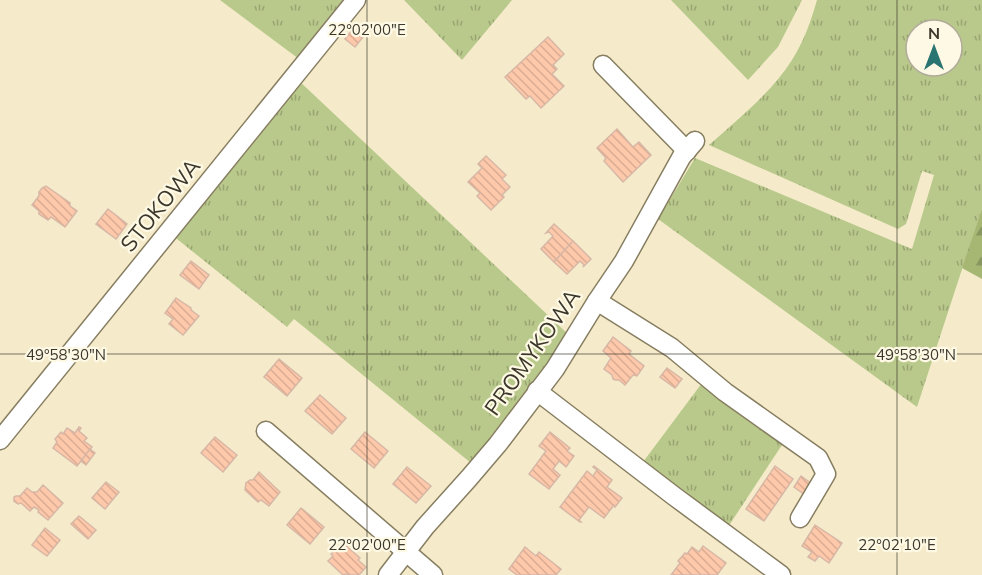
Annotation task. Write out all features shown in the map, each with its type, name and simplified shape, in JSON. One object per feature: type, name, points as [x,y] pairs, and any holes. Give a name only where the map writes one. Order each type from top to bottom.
[{"type":"street","name":"STOKOWA","points":[[0,440],[356,0]]},
{"type":"street","name":"PROMYKOWA","points":[[388,575],[425,527],[498,444],[555,369],[624,261],[691,146],[603,65]]},
{"type":"street","points":[[597,300],[672,348],[725,392],[818,458],[826,474],[800,518]]},
{"type":"street","points":[[537,391],[781,575]]},
{"type":"street","points":[[266,431],[433,575]]},
{"type":"green space","points":[[220,0],[349,0],[299,59]]},
{"type":"green space","points":[[404,0],[512,0],[462,60]]},
{"type":"green space","points":[[671,0],[802,0],[778,47],[748,80]]},
{"type":"green space","points":[[817,0],[982,0],[982,208],[917,407],[658,219],[695,158],[912,249],[934,175],[922,171],[906,224],[898,229],[709,145],[775,83],[792,60],[807,31]]},
{"type":"green space","points":[[297,79],[569,335],[471,463],[294,319],[287,327],[172,235]]},
{"type":"green space","points":[[982,208],[982,279],[962,268]]},
{"type":"green space","points":[[702,383],[782,445],[728,527],[643,462]]},
{"type":"building","points":[[357,24],[367,32],[355,47],[345,39]]},
{"type":"building","points":[[548,37],[564,54],[553,65],[557,69],[552,74],[564,86],[541,108],[530,96],[526,99],[505,77]]},
{"type":"building","points":[[617,129],[633,147],[639,142],[651,155],[623,182],[604,161],[606,158],[597,148]]},
{"type":"building","points":[[486,156],[506,175],[502,179],[510,187],[491,210],[477,196],[480,193],[468,182],[482,168],[478,164]]},
{"type":"building","points":[[46,186],[70,203],[70,206],[77,211],[65,227],[51,217],[48,220],[39,214],[39,211],[32,205],[39,196],[39,192]]},
{"type":"building","points":[[108,209],[127,224],[116,239],[96,224]]},
{"type":"building","points":[[554,224],[573,241],[554,262],[541,249],[553,236],[549,232],[546,233]]},
{"type":"building","points":[[573,241],[591,259],[583,267],[580,261],[567,274],[554,262]]},
{"type":"building","points":[[191,261],[209,275],[199,289],[180,275]]},
{"type":"building","points":[[176,298],[199,316],[183,335],[169,324],[173,319],[165,313]]},
{"type":"building","points":[[613,337],[631,351],[629,354],[644,366],[637,376],[633,375],[625,385],[613,379],[612,375],[604,369],[611,358],[603,351]]},
{"type":"building","points":[[279,359],[302,378],[287,396],[264,377]]},
{"type":"building","points":[[667,368],[682,379],[675,388],[660,377]]},
{"type":"building","points":[[320,395],[346,418],[332,434],[305,411]]},
{"type":"building","points":[[79,427],[81,428],[79,431],[87,438],[84,441],[92,447],[77,466],[53,448],[57,442],[55,439],[61,432],[63,434],[67,428],[75,433]]},
{"type":"building","points":[[365,432],[388,451],[374,468],[351,449]]},
{"type":"building","points":[[550,432],[570,448],[567,451],[574,456],[566,467],[559,461],[553,469],[560,475],[549,489],[529,474],[546,451],[539,446]]},
{"type":"building","points":[[215,437],[237,455],[223,472],[201,453]]},
{"type":"building","points":[[90,449],[95,453],[86,465],[81,461]]},
{"type":"building","points":[[594,466],[612,480],[607,487],[622,498],[604,518],[589,507],[579,520],[580,522],[560,507],[587,471],[593,476],[597,470]]},
{"type":"building","points":[[775,466],[793,479],[764,521],[746,509]]},
{"type":"building","points":[[407,467],[431,486],[416,503],[393,484]]},
{"type":"building","points":[[259,472],[280,492],[269,506],[261,500],[258,502],[245,490],[246,483],[253,480]]},
{"type":"building","points":[[801,476],[812,484],[805,495],[794,487]]},
{"type":"building","points":[[106,482],[119,492],[105,509],[92,498]]},
{"type":"building","points":[[43,485],[63,503],[48,520],[34,507],[30,511],[21,503],[14,501],[14,497],[20,496],[27,488],[32,492],[37,492]]},
{"type":"building","points":[[301,508],[324,527],[310,544],[287,525]]},
{"type":"building","points":[[79,516],[96,530],[88,539],[71,524]]},
{"type":"building","points":[[815,525],[842,543],[829,563],[819,556],[815,561],[808,557],[812,552],[802,546]]},
{"type":"building","points":[[45,528],[60,540],[47,556],[32,545]]},
{"type":"building","points":[[343,543],[360,558],[358,560],[366,567],[359,575],[343,575],[328,561],[333,556],[331,554]]},
{"type":"building","points":[[703,546],[726,563],[717,575],[671,575],[685,553],[687,554],[692,547],[699,552]]},
{"type":"building","points":[[525,547],[536,556],[539,552],[561,569],[556,575],[517,575],[509,569]]}]
